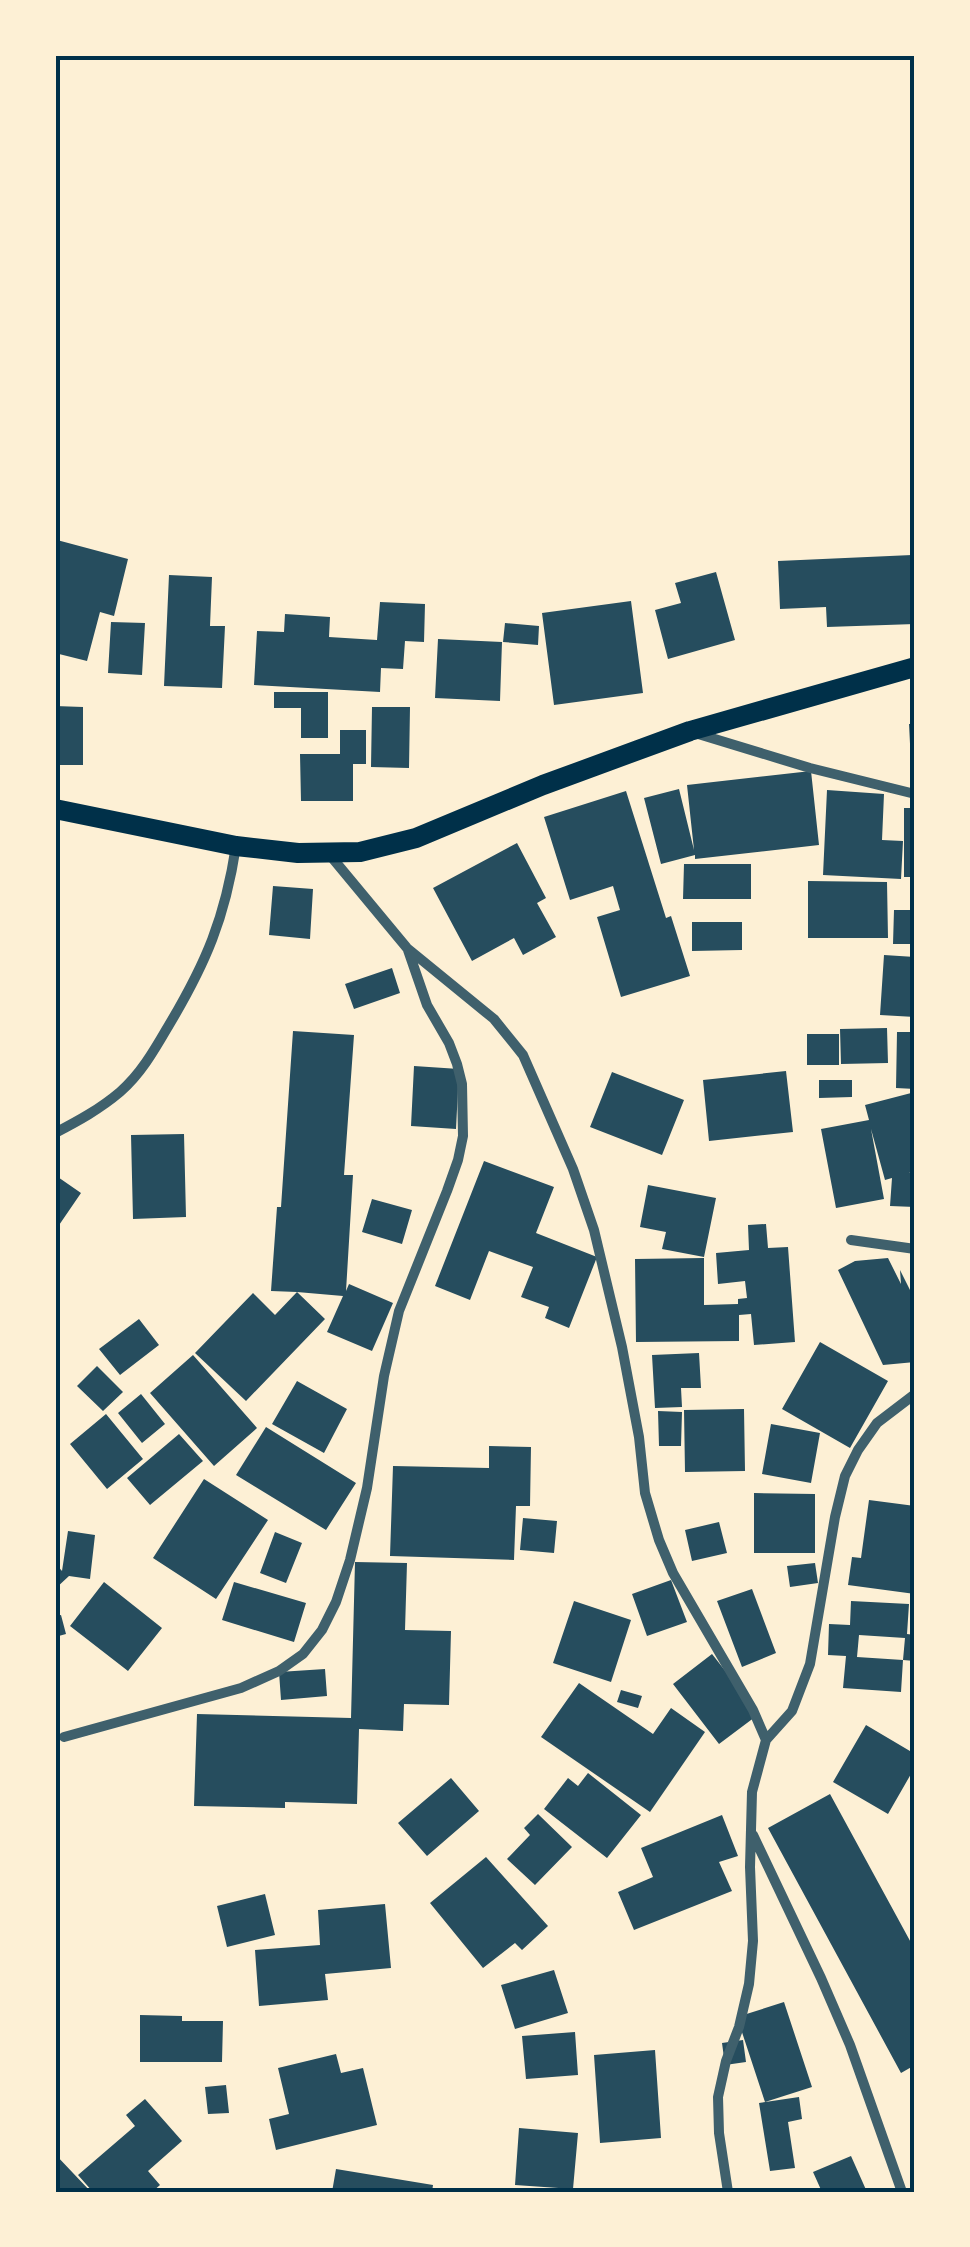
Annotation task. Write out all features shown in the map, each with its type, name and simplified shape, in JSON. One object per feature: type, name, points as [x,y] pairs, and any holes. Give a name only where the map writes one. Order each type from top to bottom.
[{"type":"main road","points":[[55,809],[236,846],[298,854],[360,852],[416,838],[543,785],[690,731],[915,667]]},
{"type":"street","points":[[690,731],[810,768],[915,794]]},
{"type":"street","points":[[55,1133],[91,1114],[122,1091],[149,1059],[214,938],[230,889],[236,846]]},
{"type":"street","points":[[327,852],[407,948],[494,1019],[523,1055],[573,1169],[594,1230],[626,1365],[646,1493],[660,1540],[674,1573],[753,1710],[766,1740]]},
{"type":"street","points":[[64,1737],[240,1688],[278,1671],[303,1654],[322,1630],[336,1602],[367,1488],[384,1376],[399,1312],[452,1176],[463,1136],[462,1084],[457,1064],[427,1005],[407,948]]},
{"type":"street","points":[[851,1240],[915,1249]]},
{"type":"street","points":[[728,2192],[718,2096],[750,1984],[752,1792],[766,1740],[792,1710],[810,1664],[844,1476],[877,1423],[915,1394]]},
{"type":"street","points":[[750,1830],[822,1978],[902,2192]]},
{"type":"building","points":[[57,540],[128,559],[114,616],[100,612],[87,661],[55,653]]},
{"type":"building","points":[[912,555],[915,624],[827,627],[826,607],[780,609],[778,561]]},
{"type":"building","points":[[716,572],[735,640],[668,659],[655,610],[681,603],[675,583]]},
{"type":"building","points":[[169,575],[212,577],[210,626],[225,626],[222,688],[164,686]]},
{"type":"building","points":[[631,601],[643,693],[554,705],[542,613]]},
{"type":"building","points":[[380,602],[425,604],[424,642],[405,641],[403,669],[381,668],[380,692],[254,685],[257,631],[284,632],[285,614],[330,617],[329,637],[377,640]]},
{"type":"building","points":[[111,622],[145,623],[142,675],[108,673]]},
{"type":"building","points":[[505,623],[539,626],[538,645],[503,642]]},
{"type":"building","points":[[438,639],[502,642],[500,701],[435,698]]},
{"type":"building","points":[[274,692],[328,692],[328,738],[301,738],[301,708],[274,708]]},
{"type":"building","points":[[55,706],[83,707],[83,765],[55,765]]},
{"type":"building","points":[[372,707],[410,707],[409,768],[371,767]]},
{"type":"building","points":[[909,724],[915,724],[915,783],[912,783]]},
{"type":"building","points":[[340,730],[366,730],[366,764],[353,764],[353,801],[301,801],[300,754],[340,754]]},
{"type":"building","points":[[811,771],[819,845],[695,859],[695,855],[661,864],[644,798],[679,789],[694,850],[687,785]]},
{"type":"building","points":[[827,790],[884,794],[882,840],[903,841],[901,879],[823,875]]},
{"type":"building","points":[[626,791],[666,918],[671,916],[690,976],[621,997],[597,917],[620,910],[613,886],[570,900],[544,817]]},
{"type":"building","points":[[904,808],[915,808],[915,877],[904,877]]},
{"type":"building","points":[[517,843],[546,898],[537,903],[556,937],[523,955],[514,938],[472,961],[433,888]]},
{"type":"building","points":[[684,864],[751,864],[751,899],[683,899]]},
{"type":"building","points":[[808,881],[887,882],[888,938],[808,938]]},
{"type":"building","points":[[273,886],[313,889],[310,939],[269,935]]},
{"type":"building","points":[[894,910],[915,910],[915,944],[893,944]]},
{"type":"building","points":[[692,922],[742,922],[742,950],[692,951]]},
{"type":"building","points":[[884,955],[915,957],[915,1017],[880,1015]]},
{"type":"building","points":[[392,968],[400,993],[354,1009],[345,984]]},
{"type":"building","points":[[887,1028],[888,1063],[841,1064],[840,1029]]},
{"type":"building","points":[[293,1031],[354,1035],[344,1175],[353,1175],[346,1291],[349,1284],[393,1303],[372,1351],[327,1332],[343,1296],[271,1291]]},
{"type":"building","points":[[897,1032],[915,1032],[915,1089],[896,1088]]},
{"type":"building","points":[[807,1034],[839,1034],[839,1065],[807,1065]]},
{"type":"building","points":[[414,1066],[459,1069],[456,1129],[411,1126]]},
{"type":"building","points":[[786,1071],[793,1132],[709,1141],[703,1080]]},
{"type":"building","points":[[612,1072],[684,1100],[662,1155],[590,1127]]},
{"type":"building","points":[[819,1080],[852,1080],[852,1097],[819,1098]]},
{"type":"building","points":[[915,1092],[915,1171],[909,1173],[915,1173],[915,1207],[890,1206],[892,1178],[885,1180],[871,1129],[884,1199],[836,1208],[821,1129],[869,1120],[865,1105]]},
{"type":"building","points":[[184,1134],[186,1217],[133,1219],[131,1135]]},
{"type":"building","points":[[484,1161],[554,1187],[536,1233],[597,1257],[569,1328],[545,1318],[549,1307],[521,1297],[533,1267],[489,1251],[470,1300],[435,1286]]},
{"type":"building","points":[[55,1175],[81,1193],[55,1231]]},
{"type":"building","points":[[648,1185],[716,1198],[704,1257],[662,1249],[666,1232],[640,1227]]},
{"type":"building","points":[[372,1199],[412,1210],[402,1244],[362,1232]]},
{"type":"building","points":[[766,1224],[768,1248],[788,1247],[795,1342],[754,1345],[751,1314],[739,1315],[739,1341],[636,1342],[635,1259],[704,1258],[704,1305],[738,1304],[738,1299],[747,1298],[745,1281],[718,1284],[716,1253],[749,1250],[748,1225]]},
{"type":"building","points":[[888,1258],[901,1284],[900,1270],[915,1300],[915,1362],[883,1365],[838,1270],[855,1261]]},
{"type":"building","points":[[297,1292],[325,1319],[246,1401],[195,1353],[253,1293],[275,1315]]},
{"type":"building","points":[[139,1319],[159,1345],[120,1375],[99,1349]]},
{"type":"building","points":[[820,1342],[888,1381],[850,1448],[782,1409]]},
{"type":"building","points":[[699,1353],[701,1388],[681,1388],[682,1407],[655,1408],[652,1355]]},
{"type":"building","points":[[193,1355],[257,1428],[214,1466],[150,1393]]},
{"type":"building","points":[[97,1366],[123,1392],[103,1411],[77,1386]]},
{"type":"building","points":[[297,1381],[347,1409],[324,1453],[272,1424]]},
{"type":"building","points":[[141,1394],[165,1424],[142,1443],[118,1413]]},
{"type":"building","points":[[744,1409],[745,1471],[685,1472],[684,1410]]},
{"type":"building","points":[[658,1411],[682,1412],[681,1446],[659,1446]]},
{"type":"building","points":[[106,1414],[143,1459],[107,1489],[70,1444]]},
{"type":"building","points":[[771,1424],[820,1433],[811,1483],[762,1474]]},
{"type":"building","points":[[266,1427],[356,1483],[326,1530],[236,1475]]},
{"type":"building","points":[[179,1434],[203,1461],[150,1505],[127,1478]]},
{"type":"building","points":[[489,1446],[531,1447],[530,1506],[516,1506],[514,1560],[390,1556],[393,1466],[489,1468]]},
{"type":"building","points":[[204,1479],[268,1520],[216,1599],[153,1558]]},
{"type":"building","points":[[754,1493],[815,1494],[815,1553],[754,1553]]},
{"type":"building","points":[[869,1500],[915,1506],[915,1594],[848,1585],[852,1557],[861,1558]]},
{"type":"building","points":[[523,1518],[557,1521],[554,1553],[520,1550]]},
{"type":"building","points":[[719,1522],[727,1553],[692,1561],[685,1530]]},
{"type":"building","points":[[68,1531],[95,1535],[90,1579],[69,1576],[55,1589],[55,1563],[62,1571]]},
{"type":"building","points":[[275,1532],[302,1543],[286,1583],[260,1573]]},
{"type":"building","points":[[355,1562],[407,1563],[405,1630],[451,1631],[449,1705],[404,1704],[403,1731],[359,1729],[357,1804],[285,1802],[285,1808],[194,1806],[197,1714],[351,1718]]},
{"type":"building","points":[[815,1563],[818,1583],[790,1587],[787,1566]]},
{"type":"building","points":[[671,1580],[687,1622],[647,1636],[632,1594]]},
{"type":"building","points":[[104,1582],[162,1628],[128,1671],[70,1626]]},
{"type":"building","points":[[234,1582],[306,1603],[294,1642],[222,1620]]},
{"type":"building","points":[[752,1589],[776,1653],[742,1667],[717,1601]]},
{"type":"building","points":[[574,1601],[631,1620],[611,1682],[553,1663]]},
{"type":"building","points":[[851,1601],[909,1604],[907,1634],[915,1635],[915,1661],[903,1660],[901,1692],[843,1688],[846,1656],[828,1655],[829,1624],[850,1625]],"holes":[[[859,1635],[905,1638],[903,1660],[857,1657]]]},
{"type":"building","points":[[61,1615],[66,1634],[55,1637],[55,1616]]},
{"type":"building","points":[[712,1654],[759,1714],[719,1744],[673,1684]]},
{"type":"building","points":[[325,1669],[327,1696],[281,1700],[279,1672]]},
{"type":"building","points":[[579,1683],[653,1734],[671,1708],[705,1732],[650,1812],[541,1737]]},
{"type":"building","points":[[621,1690],[642,1696],[638,1708],[617,1702]]},
{"type":"building","points":[[866,1725],[915,1754],[915,1767],[888,1814],[833,1782]]},
{"type":"building","points":[[588,1773],[641,1815],[607,1858],[544,1809],[568,1778],[578,1786]]},
{"type":"building","points":[[451,1778],[479,1811],[427,1856],[398,1823]]},
{"type":"building","points":[[830,1794],[915,1950],[915,2065],[901,2073],[768,1828]]},
{"type":"building","points":[[538,1814],[572,1847],[535,1885],[507,1859],[530,1835],[524,1828]]},
{"type":"building","points":[[722,1815],[738,1856],[719,1862],[732,1891],[634,1930],[618,1892],[653,1877],[641,1848]]},
{"type":"building","points":[[486,1857],[548,1926],[522,1950],[515,1943],[483,1968],[430,1903]]},
{"type":"building","points":[[265,1894],[275,1935],[227,1947],[217,1906]]},
{"type":"building","points":[[385,1904],[391,1968],[325,1974],[328,2000],[259,2006],[255,1950],[320,1945],[318,1910]]},
{"type":"building","points":[[554,1970],[568,2013],[515,2029],[501,1985]]},
{"type":"building","points":[[784,2002],[812,2087],[765,2102],[737,2017]]},
{"type":"building","points":[[140,2015],[223,2021],[222,2062],[140,2062]]},
{"type":"building","points":[[575,2032],[578,2075],[526,2079],[522,2036]]},
{"type":"building","points":[[743,2040],[746,2062],[725,2065],[722,2043]]},
{"type":"building","points":[[655,2050],[661,2138],[600,2143],[594,2055]]},
{"type":"building","points":[[336,2054],[341,2073],[363,2068],[377,2125],[276,2150],[269,2119],[289,2114],[278,2068]]},
{"type":"building","points":[[226,2085],[229,2113],[208,2114],[205,2087]]},
{"type":"building","points":[[799,2097],[802,2119],[788,2122],[795,2168],[770,2171],[759,2103]]},
{"type":"building","points":[[145,2099],[182,2141],[148,2171],[160,2185],[152,2192],[93,2192],[78,2175],[135,2126],[126,2115]]},
{"type":"building","points":[[519,2128],[578,2133],[573,2189],[515,2185]]},
{"type":"building","points":[[55,2154],[91,2192],[55,2192]]},
{"type":"building","points":[[851,2156],[867,2192],[822,2192],[813,2172]]},
{"type":"building","points":[[336,2169],[433,2185],[432,2192],[332,2192]]}]
